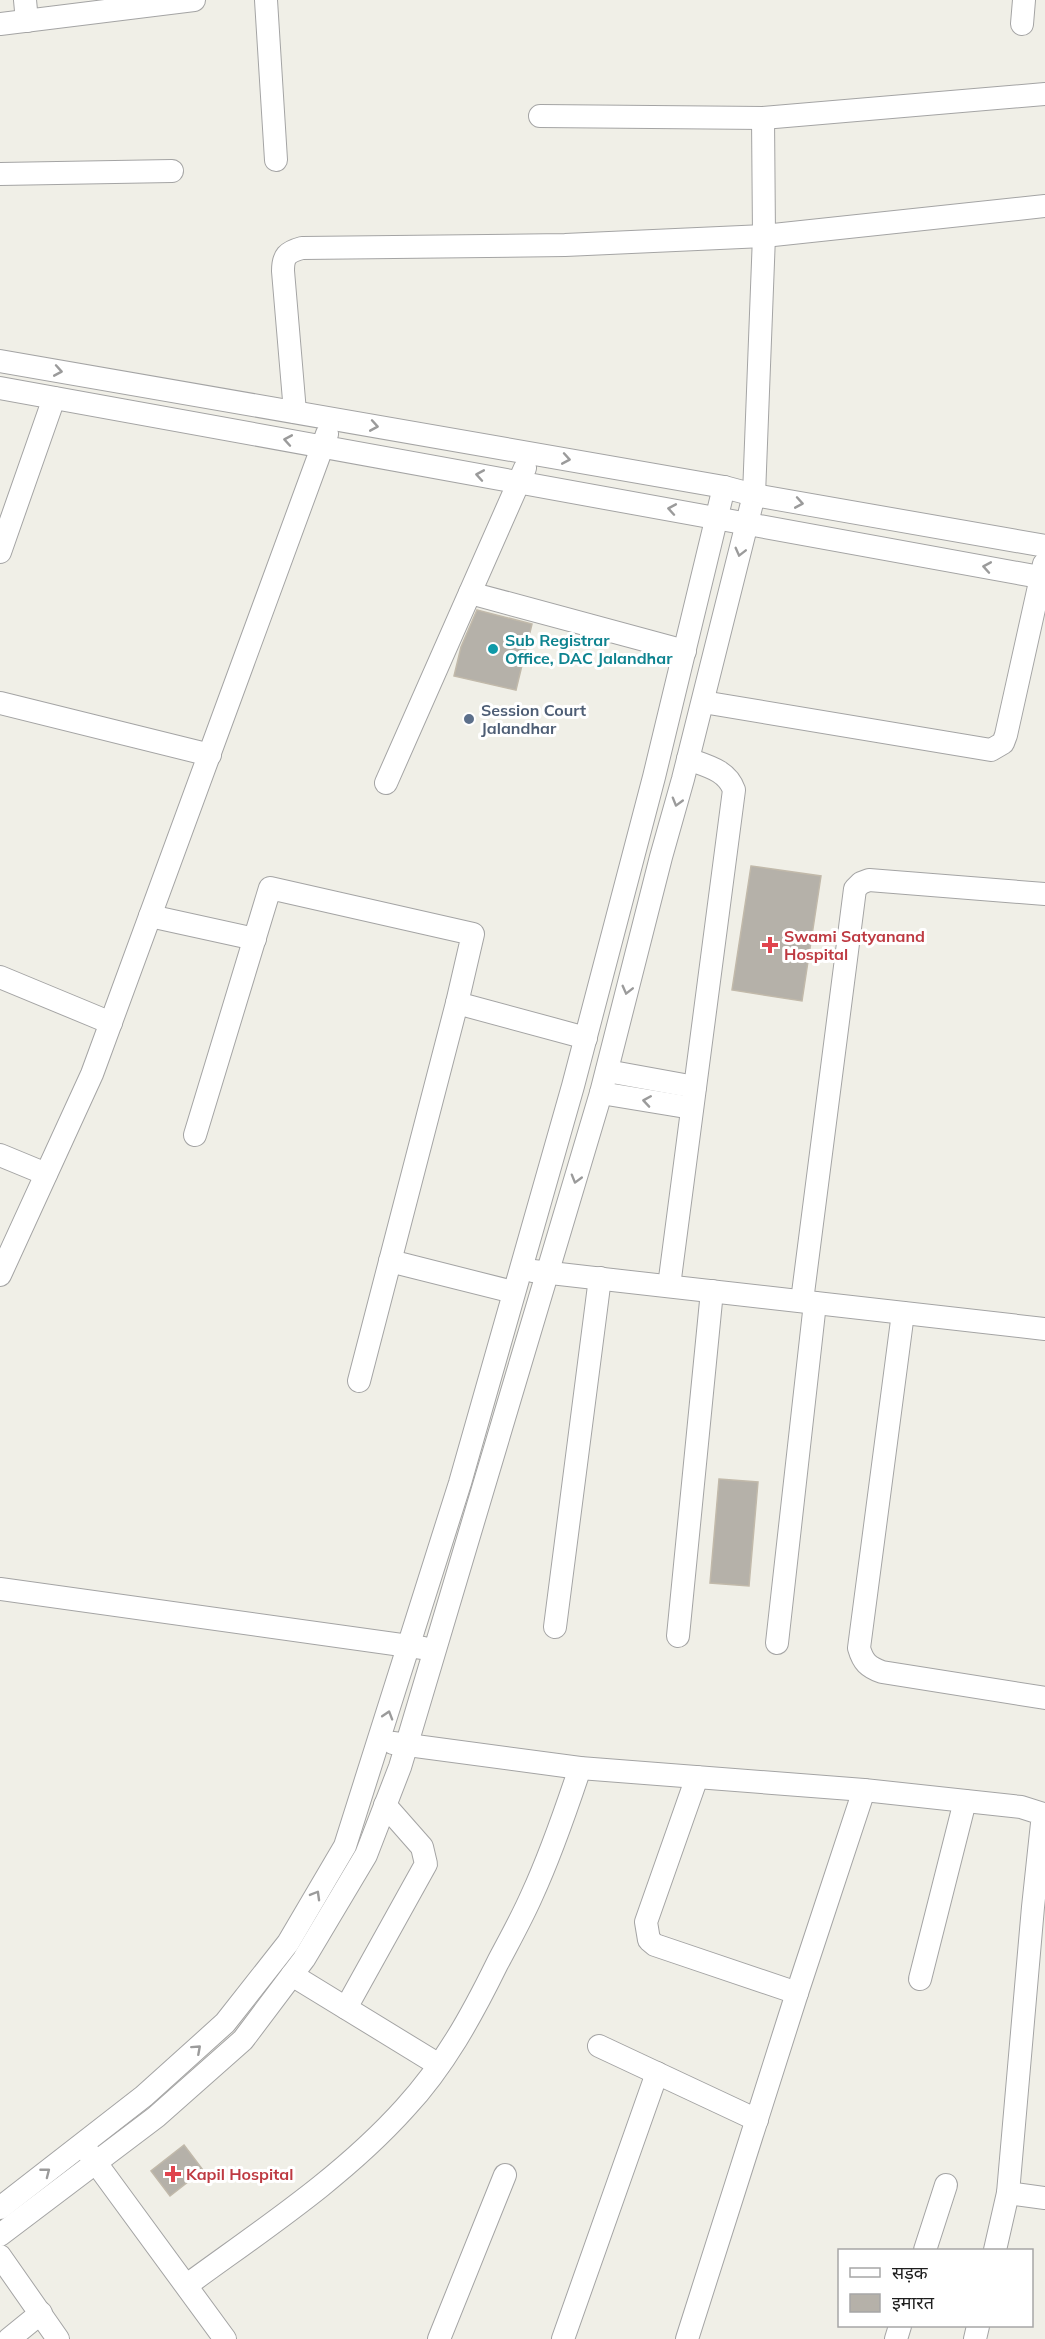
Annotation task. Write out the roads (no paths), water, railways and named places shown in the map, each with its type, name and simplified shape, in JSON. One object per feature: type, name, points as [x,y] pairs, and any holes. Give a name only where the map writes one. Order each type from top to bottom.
[{"type":"street","points":[[0,24],[26,10],[194,0]]},
{"type":"street","points":[[266,0],[276,160]]},
{"type":"street","points":[[1022,24],[1024,0]]},
{"type":"street","points":[[540,116],[764,118],[1045,94]]},
{"type":"street","points":[[0,2208],[156,2117],[243,2040],[304,1959],[366,1855],[385,1805],[407,1744],[436,1650],[601,1093],[703,702],[754,495],[764,236],[764,118]]},
{"type":"street","points":[[0,174],[172,171]]},
{"type":"street","points":[[295,412],[283,271],[283,260],[291,251],[302,248],[565,245],[764,236],[1045,206]]},
{"type":"street","points":[[0,361],[724,487],[754,495],[1045,546]]},
{"type":"street","points":[[0,388],[716,518],[1044,571],[1006,735],[1003,743],[991,750],[703,702]]},
{"type":"street","points":[[0,552],[54,398]]},
{"type":"street","points":[[0,1275],[92,1074],[333,419]]},
{"type":"street","points":[[386,783],[531,453]]},
{"type":"street","points":[[0,2235],[89,2154],[144,2096],[225,2023],[288,1943],[345,1846],[380,1742],[460,1483],[586,1038],[685,651],[724,487]]},
{"type":"street","points":[[470,593],[685,651]]},
{"type":"street","points":[[0,703],[210,755]]},
{"type":"street","points":[[669,1286],[734,790],[725,775],[716,769],[688,759]]},
{"type":"street","points":[[635,850],[661,857]]},
{"type":"street","points":[[777,1643],[809,1302],[855,889],[861,883],[869,880],[1045,894]]},
{"type":"street","points":[[195,1135],[270,888],[473,934],[359,1381]]},
{"type":"street","points":[[150,916],[255,939]]},
{"type":"street","points":[[0,977],[111,1023]]},
{"type":"street","points":[[457,1003],[586,1038]]},
{"type":"street","points":[[607,1071],[694,1098]]},
{"type":"street","points":[[601,1093],[694,1098]]},
{"type":"street","points":[[0,1155],[46,1174]]},
{"type":"street","points":[[390,1261],[513,1292]]},
{"type":"street","points":[[520,1269],[1045,1329]]},
{"type":"street","points":[[555,1627],[600,1278]]},
{"type":"street","points":[[678,1636],[712,1291]]},
{"type":"street","points":[[903,1313],[859,1648],[862,1659],[869,1667],[882,1672],[1045,1698]]},
{"type":"street","points":[[0,1589],[436,1650]]},
{"type":"street","points":[[380,1742],[580,1768],[864,1790],[966,1801],[1021,1807],[1044,1814],[1039,1908],[1008,2193],[995,2249]]},
{"type":"street","points":[[187,2285],[312,2194],[338,2172],[405,2108],[439,2065],[473,2012],[532,1895],[561,1824],[580,1768]]},
{"type":"street","points":[[698,1777],[646,1922],[649,1940],[655,1946],[797,1993]]},
{"type":"street","points":[[687,2339],[864,1790]]},
{"type":"street","points":[[920,1979],[966,1801]]},
{"type":"street","points":[[346,2008],[426,1864],[422,1847],[385,1805]]},
{"type":"street","points":[[292,1975],[439,2065]]},
{"type":"street","points":[[599,2046],[757,2120]]},
{"type":"street","points":[[563,2339],[657,2073]]},
{"type":"street","points":[[89,2154],[225,2339]]},
{"type":"street","points":[[440,2339],[506,2175]]},
{"type":"street","points":[[925,2249],[946,2185]]},
{"type":"street","points":[[1008,2193],[1045,2198]]},
{"type":"street","points":[[0,2256],[58,2339]]},
{"type":"street","points":[[9,2339],[40,2313]]},
{"type":"place","name":"Sub Registrar Office, DAC Jalandhar","points":[[493,649]]},
{"type":"place","name":"Session Court Jalandhar","points":[[469,719]]},
{"type":"place","name":"Swami Satyanand Hospital","points":[[770,945]]},
{"type":"place","name":"Kapil Hospital","points":[[173,2174]]}]
